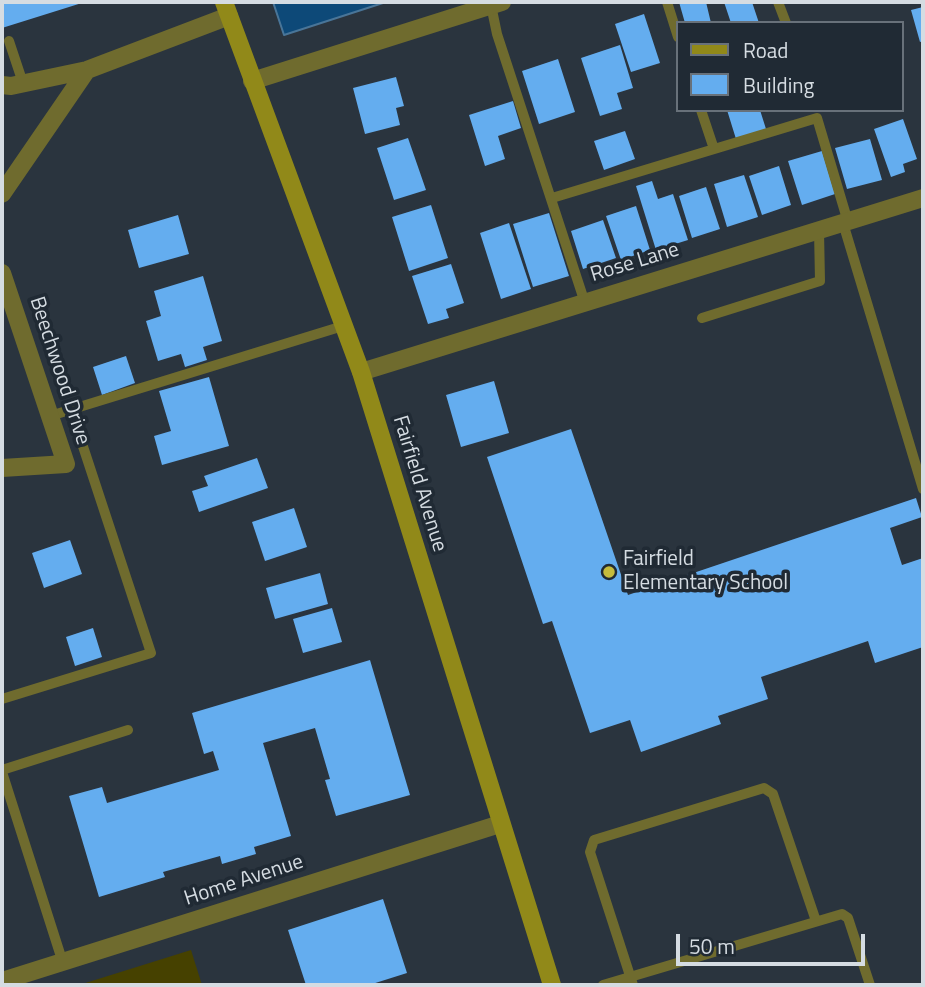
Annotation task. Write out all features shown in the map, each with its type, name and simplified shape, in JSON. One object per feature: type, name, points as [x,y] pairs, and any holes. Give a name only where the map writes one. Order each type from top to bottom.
[{"type":"main road","name":"Fairfield Avenue","points":[[227,9],[360,372],[552,985]]},
{"type":"street","points":[[252,81],[496,4]]},
{"type":"street","points":[[2,85],[87,70],[227,9]]},
{"type":"street","points":[[2,194],[87,70]]},
{"type":"street","name":"Rose Lane","points":[[360,372],[923,198]]},
{"type":"street","name":"Beechwood Drive","points":[[2,272],[65,464],[2,468]]},
{"type":"street","name":"Home Avenue","points":[[2,981],[500,824]]},
{"type":"lane","points":[[667,2],[676,31]]},
{"type":"lane","points":[[779,2],[785,21]]},
{"type":"lane","points":[[496,4],[497,34],[585,303]]},
{"type":"lane","points":[[9,41],[23,83]]},
{"type":"lane","points":[[702,112],[713,149]]},
{"type":"lane","points":[[552,198],[713,149],[816,114],[869,315],[923,488]]},
{"type":"lane","points":[[702,318],[820,281],[819,230]]},
{"type":"lane","points":[[50,416],[343,326]]},
{"type":"lane","points":[[2,699],[151,653],[71,410]]},
{"type":"lane","points":[[63,962],[2,771],[128,730]]},
{"type":"lane","points":[[632,981],[590,852],[594,840],[764,788],[773,794],[816,921]]},
{"type":"lane","points":[[603,985],[632,981],[842,914],[848,918],[870,985]]},
{"type":"shaded area","points":[[191,950],[202,985],[79,985]]},
{"type":"water","points":[[273,2],[386,2],[284,35]]},
{"type":"building","points":[[2,2],[85,2],[2,28]]},
{"type":"building","points":[[679,2],[706,2],[711,21],[684,21]]},
{"type":"building","points":[[724,2],[752,2],[758,21],[730,21]]},
{"type":"building","points":[[923,7],[923,41],[920,42],[911,10]]},
{"type":"building","points":[[644,14],[660,63],[631,72],[615,24]]},
{"type":"building","points":[[620,45],[633,88],[617,93],[622,109],[600,116],[581,58]]},
{"type":"building","points":[[558,59],[575,112],[539,124],[522,71]]},
{"type":"building","points":[[396,77],[404,106],[396,108],[400,125],[365,134],[353,88]]},
{"type":"building","points":[[513,101],[521,128],[498,136],[505,159],[485,166],[469,115]]},
{"type":"building","points":[[728,112],[761,112],[766,129],[736,139]]},
{"type":"building","points":[[903,119],[917,159],[903,164],[905,172],[891,177],[874,129]]},
{"type":"building","points":[[625,131],[635,159],[604,170],[594,141]]},
{"type":"building","points":[[408,138],[426,190],[394,200],[377,148]]},
{"type":"building","points":[[870,139],[882,180],[847,189],[835,148]]},
{"type":"building","points":[[822,151],[835,194],[802,205],[788,161]]},
{"type":"building","points":[[779,166],[791,205],[762,215],[749,176]]},
{"type":"building","points":[[744,175],[758,217],[727,227],[714,184]]},
{"type":"building","points":[[652,181],[658,199],[673,194],[688,240],[656,250],[636,186]]},
{"type":"building","points":[[706,187],[720,229],[692,238],[679,196]]},
{"type":"building","points":[[431,205],[448,258],[409,271],[392,217]]},
{"type":"building","points":[[636,206],[650,250],[621,260],[606,216]]},
{"type":"building","points":[[549,213],[569,276],[533,287],[513,224]]},
{"type":"building","points":[[178,215],[189,254],[139,268],[128,230]]},
{"type":"building","points":[[603,220],[616,258],[583,269],[571,231]]},
{"type":"building","points":[[509,223],[531,289],[501,299],[480,233]]},
{"type":"building","points":[[451,264],[464,303],[446,309],[449,318],[428,324],[412,276]]},
{"type":"building","points":[[203,276],[222,341],[203,347],[207,360],[185,367],[181,354],[158,361],[146,321],[161,316],[154,291]]},
{"type":"building","points":[[126,356],[135,383],[102,395],[93,367]]},
{"type":"building","points":[[209,377],[229,446],[162,465],[154,436],[171,431],[159,391]]},
{"type":"building","points":[[494,381],[509,433],[461,447],[446,395]]},
{"type":"building","points":[[571,429],[628,595],[916,498],[922,517],[890,528],[902,565],[923,558],[923,647],[875,663],[868,641],[761,677],[768,699],[718,716],[721,724],[641,752],[630,720],[590,733],[552,621],[543,624],[487,457]]},
{"type":"building","points":[[257,458],[268,488],[199,512],[192,491],[208,486],[204,476]]},
{"type":"building","points":[[294,508],[307,547],[265,561],[252,522]]},
{"type":"building","points":[[70,540],[82,574],[44,588],[32,553]]},
{"type":"building","points":[[320,573],[328,604],[275,619],[266,588]]},
{"type":"building","points":[[332,608],[342,642],[303,653],[293,619]]},
{"type":"building","points":[[93,628],[102,657],[75,666],[66,637]]},
{"type":"building","points":[[370,660],[410,795],[336,816],[325,780],[330,779],[315,728],[263,743],[291,836],[254,847],[256,854],[222,864],[220,856],[163,872],[165,877],[99,897],[69,796],[102,787],[107,803],[219,770],[213,751],[204,754],[192,713]]},
{"type":"building","points":[[383,899],[407,973],[369,985],[306,985],[288,930]]},
{"type":"place","name":"Fairfield Elementary School","points":[[609,572]]}]
